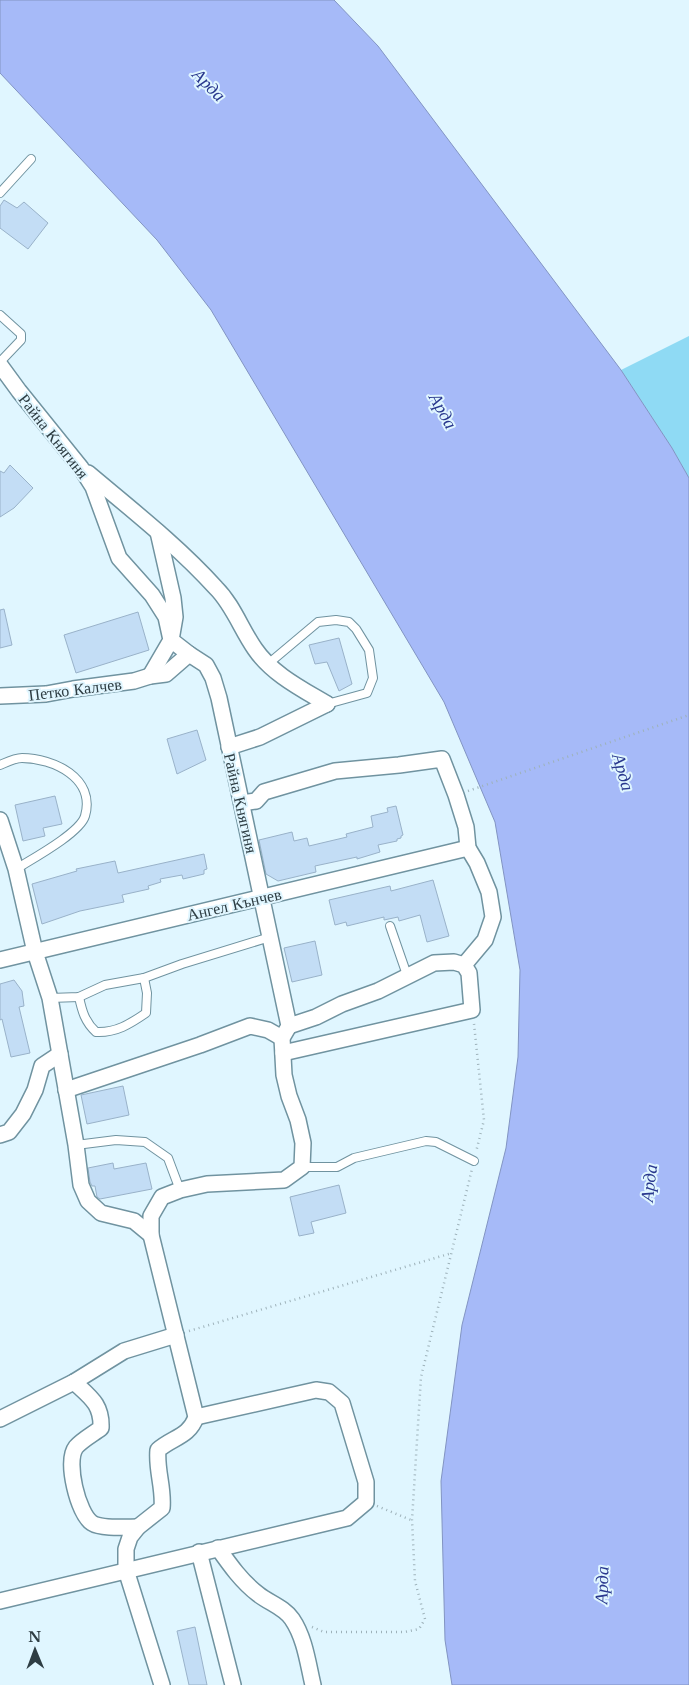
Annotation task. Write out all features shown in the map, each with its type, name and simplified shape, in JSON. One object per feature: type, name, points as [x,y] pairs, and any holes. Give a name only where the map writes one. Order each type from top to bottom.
[{"type":"street","name":"Райна Княгиня","points":[[0,363],[24,398],[81,468],[93,487],[119,558],[152,595],[166,617],[171,640],[206,665],[213,678],[219,698],[270,937],[285,1039],[284,1074],[303,1143],[302,1167]]},
{"type":"street","points":[[81,468],[158,532],[218,589],[255,650],[268,664],[284,677],[327,704]]},
{"type":"street","points":[[150,676],[171,640],[175,616],[173,598],[158,532]]},
{"type":"street","name":"Петко Калчев","points":[[0,696],[46,694],[134,681],[166,674],[189,654]]},
{"type":"street","points":[[229,747],[260,737],[327,704]]},
{"type":"street","points":[[242,803],[256,801],[264,792],[335,771],[442,759],[466,827],[468,848],[477,863],[489,892],[493,917],[485,940],[464,965]]},
{"type":"street","points":[[0,820],[16,869],[35,952],[50,998],[76,1145],[81,1185],[88,1200],[101,1213],[134,1221],[150,1235]]},
{"type":"street","name":"Ангел Кънчев","points":[[0,960],[468,848]]},
{"type":"street","points":[[66,1090],[200,1045],[250,1026],[268,1030],[285,1039],[472,1010],[469,973],[464,965],[454,962],[434,963],[378,991],[342,1004],[316,1017],[285,1039]]},
{"type":"street","points":[[0,1135],[9,1132],[23,1114],[35,1090],[42,1066],[60,1054]]},
{"type":"street","points":[[162,1685],[126,1570],[126,1550],[130,1537],[138,1527],[162,1508],[163,1496],[156,1464],[158,1450],[166,1442],[187,1433],[193,1426],[196,1417],[150,1235],[151,1216],[162,1197],[180,1190],[207,1184],[284,1180],[302,1167]]},
{"type":"street","points":[[0,1419],[74,1382],[124,1351],[176,1335]]},
{"type":"street","points":[[74,1382],[98,1406],[102,1418],[101,1428],[76,1448],[71,1458],[71,1470],[83,1513],[93,1524],[110,1527],[138,1527]]},
{"type":"street","points":[[0,1600],[347,1518],[366,1502],[366,1482],[342,1403],[330,1392],[316,1390],[196,1417]]},
{"type":"street","points":[[218,1548],[237,1574],[258,1594],[292,1618],[301,1638],[313,1685]]},
{"type":"street","points":[[199,1552],[234,1685]]},
{"type":"lane","points":[[0,194],[31,159]]},
{"type":"lane","points":[[0,315],[21,334],[21,340],[0,363]]},
{"type":"lane","points":[[268,664],[318,622],[336,620],[349,622],[369,650],[372,678],[367,693],[327,704]]},
{"type":"lane","points":[[0,765],[20,758],[44,760],[67,770],[82,786],[86,798],[85,816],[74,831],[16,869]]},
{"type":"lane","points":[[390,926],[406,976]]},
{"type":"lane","points":[[50,998],[79,997],[105,985],[144,978],[182,964],[270,937]]},
{"type":"lane","points":[[79,997],[82,1012],[88,1025],[96,1032],[119,1029],[146,1013],[147,993],[144,978]]},
{"type":"lane","points":[[76,1145],[116,1140],[145,1142],[168,1158],[180,1190]]},
{"type":"lane","points":[[302,1167],[337,1167],[354,1158],[426,1141],[436,1142],[474,1161]]},
{"type":"path","points":[[478,788],[689,714]]},
{"type":"path","points":[[292,1618],[324,1632],[405,1632],[419,1628],[425,1619],[415,1581],[412,1520],[421,1377],[484,1120],[472,1010]]},
{"type":"path","points":[[176,1335],[452,1253]]},
{"type":"path","points":[[366,1502],[412,1520]]},
{"type":"shaded area","points":[[689,336],[689,478],[672,448],[621,370]]},
{"type":"water","name":"Арда","points":[[0,0],[334,0],[378,46],[621,370],[672,448],[689,478],[689,1685],[452,1685],[445,1640],[441,1481],[462,1325],[506,1148],[518,1057],[520,970],[495,822],[444,702],[211,310],[157,240],[0,73]]},
{"type":"building","points":[[4,200],[17,208],[24,202],[48,223],[28,249],[0,228],[0,206]]},
{"type":"building","points":[[10,465],[33,488],[14,508],[0,517],[0,471],[4,473]]},
{"type":"building","points":[[4,609],[12,645],[0,648],[0,610]]},
{"type":"building","points":[[138,612],[149,650],[76,673],[64,635]]},
{"type":"building","points":[[339,638],[352,684],[339,691],[327,662],[315,664],[309,645]]},
{"type":"building","points":[[197,730],[206,760],[177,774],[167,739]]},
{"type":"building","points":[[55,796],[62,824],[43,828],[45,836],[23,841],[15,805]]},
{"type":"building","points":[[396,806],[403,835],[397,841],[378,845],[380,852],[357,859],[357,857],[315,866],[316,872],[278,881],[266,874],[259,840],[292,832],[294,841],[307,838],[309,846],[347,837],[346,834],[373,827],[371,816],[388,812],[387,808]]},
{"type":"building","points":[[204,854],[207,869],[204,870],[204,874],[183,879],[182,875],[160,879],[161,882],[148,886],[149,889],[122,895],[124,902],[80,911],[42,924],[32,884],[77,871],[76,869],[115,861],[118,873]]},
{"type":"building","points":[[433,880],[449,936],[427,942],[420,915],[399,921],[398,917],[384,920],[384,917],[347,926],[346,922],[335,925],[329,900],[390,886],[391,891]]},
{"type":"building","points":[[315,941],[322,975],[292,982],[284,948]]},
{"type":"building","points":[[14,980],[22,991],[24,1006],[19,1007],[30,1053],[11,1057],[2,1019],[0,1020],[0,984]]},
{"type":"building","points":[[123,1086],[129,1115],[87,1124],[81,1095]]},
{"type":"building","points":[[113,1163],[114,1169],[146,1163],[152,1189],[100,1199],[97,1197],[95,1186],[92,1186],[90,1182],[88,1168]]},
{"type":"building","points":[[339,1185],[346,1213],[311,1222],[314,1233],[299,1236],[290,1197]]},
{"type":"building","points":[[195,1627],[207,1685],[189,1685],[177,1631]]}]
